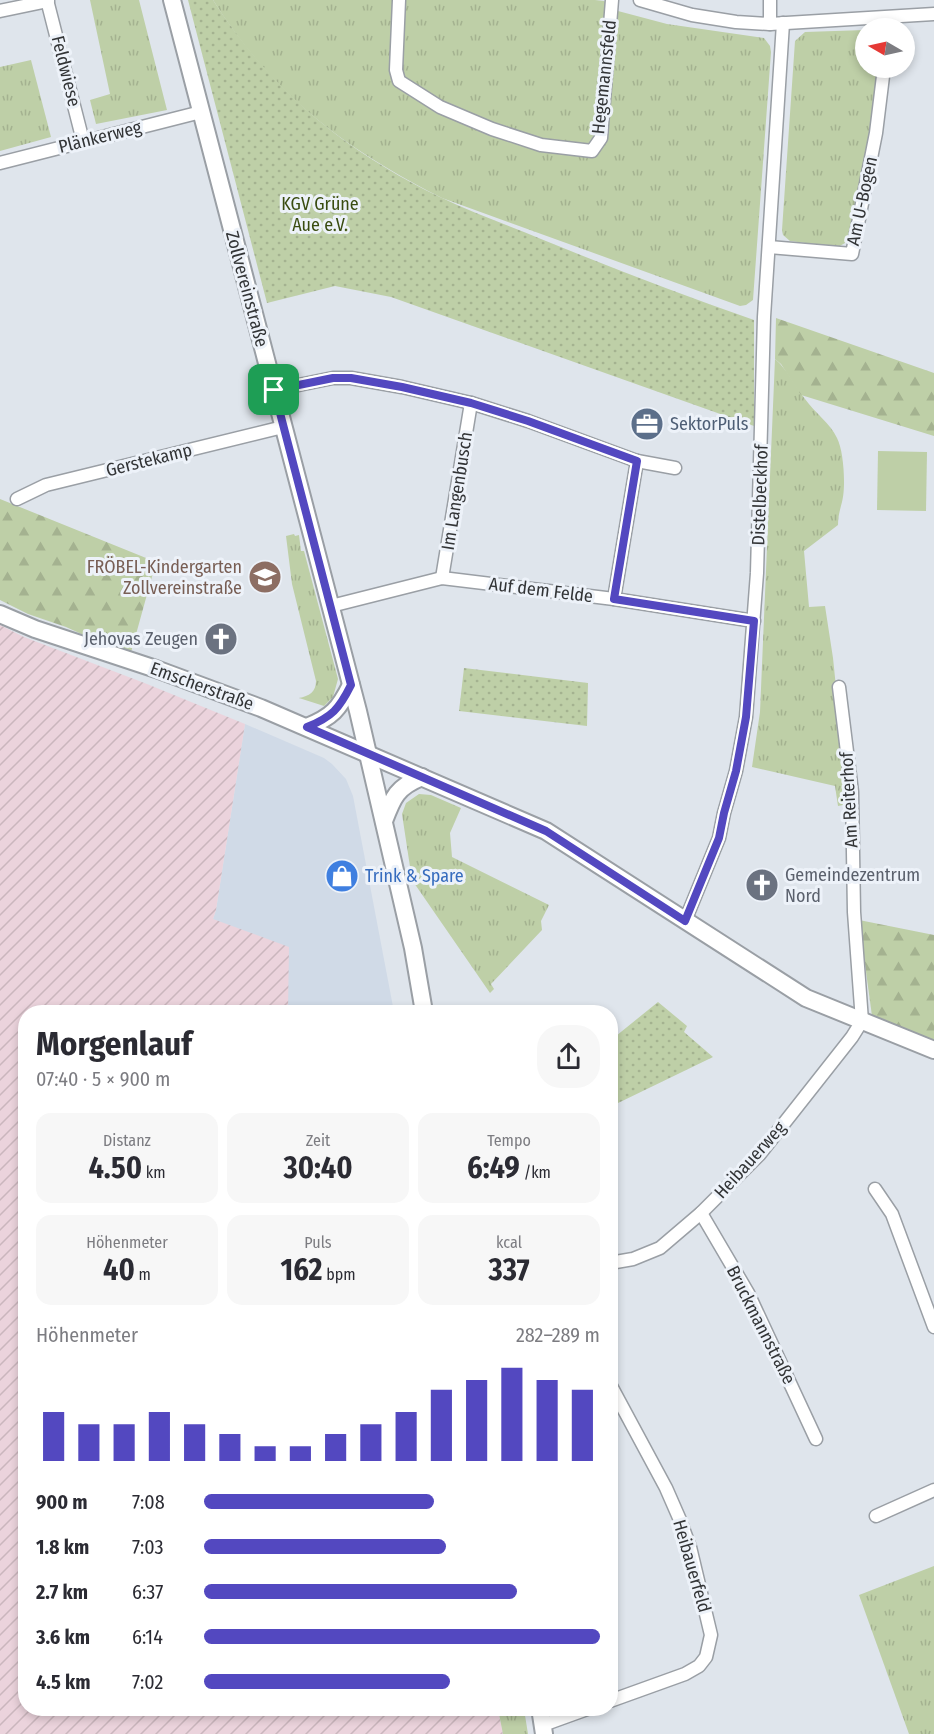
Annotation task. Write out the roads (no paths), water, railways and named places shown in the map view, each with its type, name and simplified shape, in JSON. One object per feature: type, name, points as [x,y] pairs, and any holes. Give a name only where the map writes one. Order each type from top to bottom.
[{"type":"main road","name":"Zollvereinstraße","points":[[172,0],[368,753],[413,948],[423,1005]]},
{"type":"main road","name":"Emscherstraße","points":[[0,614],[35,629],[216,690],[546,831],[806,998],[934,1050]]},
{"type":"main road","points":[[307,727],[326,719],[341,705],[351,685]]},
{"type":"main road","points":[[384,821],[394,796],[407,783],[422,777]]},
{"type":"street","name":"Hegemannsfeld","points":[[399,0],[396,70],[399,81],[440,107],[492,129],[541,145],[592,151],[601,138],[612,0]]},
{"type":"street","points":[[640,0],[692,15],[736,22],[855,23]]},
{"type":"street","name":"Distelbeckhof","points":[[685,921],[719,838],[736,771],[746,717],[754,621],[761,483],[764,317],[769,247],[776,24],[770,0]]},
{"type":"street","name":"Feldwiese","points":[[0,11],[48,1],[83,141]]},
{"type":"street","points":[[912,18],[934,14]]},
{"type":"street","name":"Am U-Bogen","points":[[769,247],[852,254],[876,133],[883,78]]},
{"type":"street","name":"Plänkerweg","points":[[0,163],[201,112]]},
{"type":"street","points":[[274,390],[333,378],[351,378],[471,403],[528,421],[637,461],[675,468]]},
{"type":"street","name":"Im Langenbusch","points":[[442,578],[471,403]]},
{"type":"street","name":"Gerstekamp","points":[[17,499],[46,485],[284,427]]},
{"type":"street","points":[[614,599],[637,461]]},
{"type":"street","name":"Auf dem Felde","points":[[331,606],[442,578],[614,599],[754,621]]},
{"type":"street","name":"Am Reiterhof","points":[[839,687],[852,792],[854,912],[862,1021]]},
{"type":"street","name":"Heibauerweg","points":[[618,1261],[641,1256],[660,1248],[701,1213],[759,1155],[852,1037],[862,1021]]},
{"type":"street","points":[[875,1189],[892,1214],[934,1326]]},
{"type":"street","name":"Bruckmannstraße","points":[[701,1213],[748,1293],[816,1438]]},
{"type":"street","name":"Heibauerfeld","points":[[618,1399],[666,1488],[680,1520],[690,1547],[711,1635],[706,1657],[699,1666],[685,1674],[618,1698]]},
{"type":"street","points":[[876,1516],[934,1490]]},
{"type":"street","points":[[543,1730],[573,1716]]},
{"type":"place","name":"SektorPuls","points":[[647,424]]},
{"type":"place","name":"FRÖBEL-Kindergarten Zollvereinstraße","points":[[265,577]]},
{"type":"place","name":"Jehovas Zeugen","points":[[221,639]]},
{"type":"place","name":"Trink & Spare","points":[[342,876]]},
{"type":"place","name":"Gemeindezentrum Nord","points":[[762,885]]},
{"type":"park label","name":"KGV Grüne Aue e.V.","points":[[320,214]]}]
